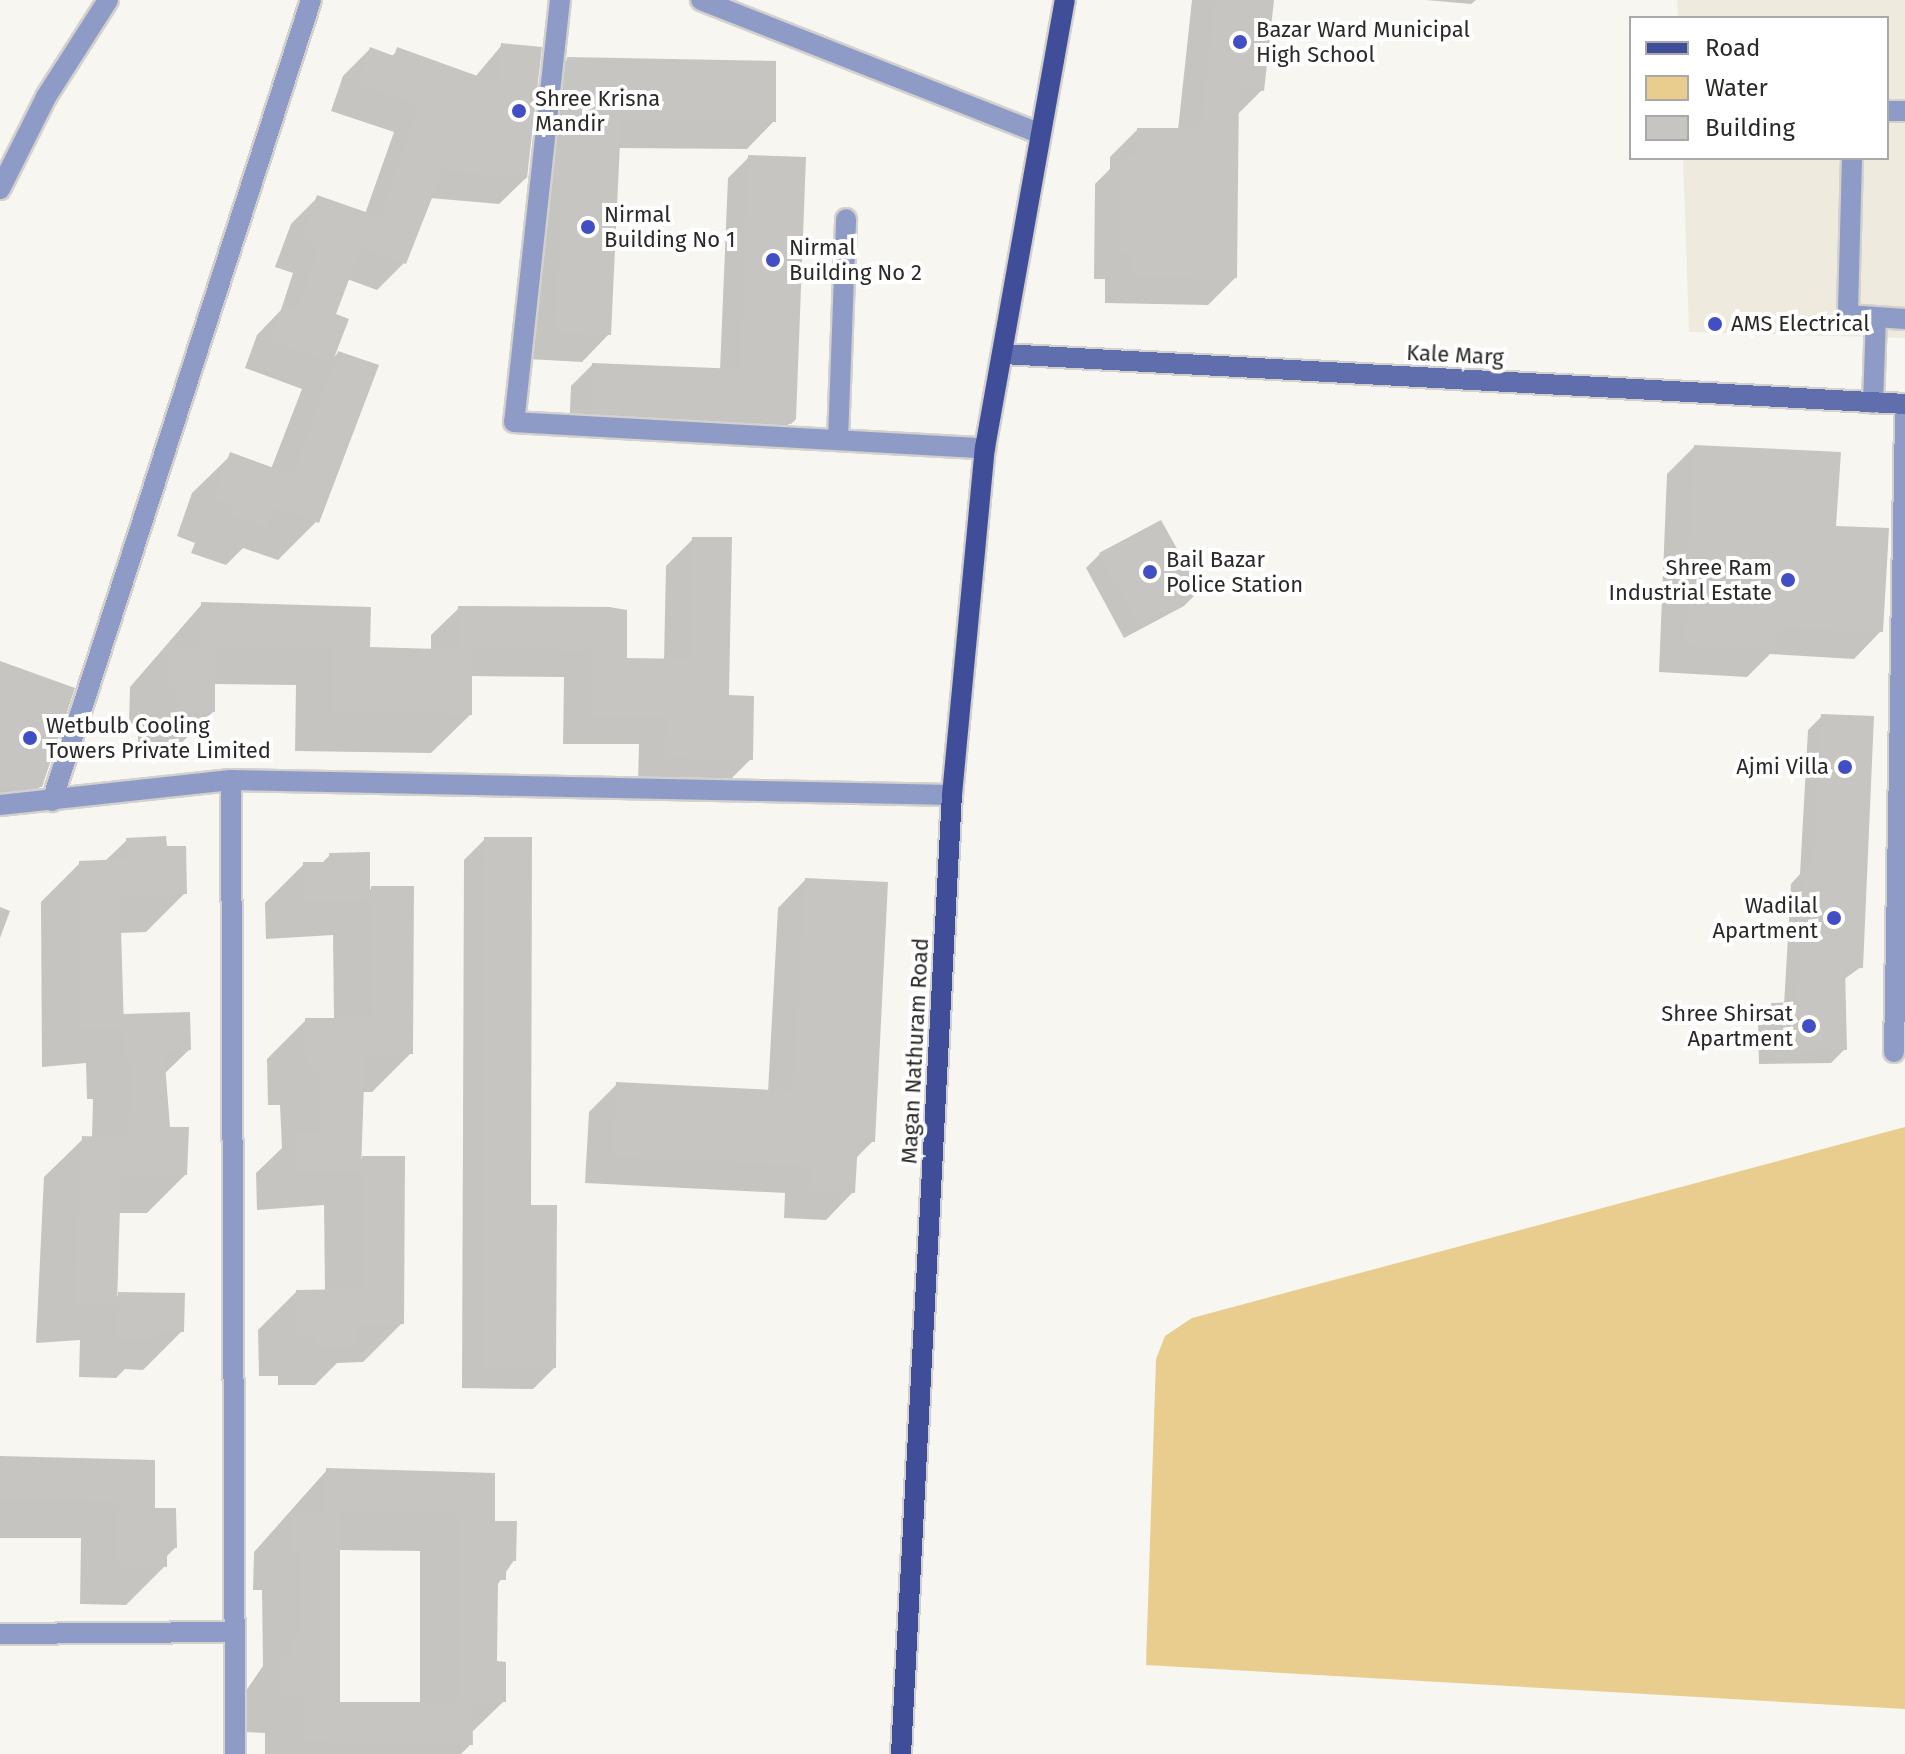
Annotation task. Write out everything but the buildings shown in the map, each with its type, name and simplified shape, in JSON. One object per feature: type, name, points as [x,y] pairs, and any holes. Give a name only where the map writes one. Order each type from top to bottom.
[{"type":"main road","name":"Magan Nathuram Road","points":[[901,1754],[952,795],[985,448],[1065,0]]},
{"type":"main road","name":"Kale Marg","points":[[1003,354],[1905,404]]},
{"type":"street","points":[[0,189],[46,97],[108,0]]},
{"type":"street","points":[[52,801],[311,0]]},
{"type":"street","points":[[560,0],[514,422],[985,448]]},
{"type":"street","points":[[701,0],[1039,133]]},
{"type":"street","points":[[1852,160],[1847,307],[1853,319],[1905,319]]},
{"type":"street","points":[[838,440],[846,219]]},
{"type":"street","points":[[1873,403],[1876,319]]},
{"type":"street","points":[[1894,1052],[1905,415]]},
{"type":"street","points":[[231,780],[231,1632],[235,1754]]},
{"type":"street","points":[[0,805],[231,780],[952,795]]},
{"type":"street","points":[[0,1634],[231,1632]]},
{"type":"shaded area","points":[[1677,0],[1905,0],[1905,338],[1689,332],[1683,160],[1889,160],[1889,16],[1678,16]]},
{"type":"water","points":[[1905,1127],[1905,1709],[1146,1665],[1156,1359],[1165,1336],[1192,1318]]},
{"type":"place","name":"Bazar Ward Municipal High School","points":[[1240,42]]},
{"type":"place","name":"Shree Krisna Mandir","points":[[519,111]]},
{"type":"place","name":"Nirmal Building No 1","points":[[588,227]]},
{"type":"place","name":"Nirmal Building No 2","points":[[773,260]]},
{"type":"place","name":"AMS Electrical","points":[[1715,324]]},
{"type":"place","name":"Bail Bazar Police Station","points":[[1150,572]]},
{"type":"place","name":"Shree Ram Industrial Estate","points":[[1788,580]]},
{"type":"place","name":"Wetbulb Cooling Towers Private Limited","points":[[30,738]]},
{"type":"place","name":"Ajmi Villa","points":[[1845,767]]},
{"type":"place","name":"Wadilal Apartment","points":[[1834,918]]},
{"type":"place","name":"Shree Shirsat Apartment","points":[[1809,1026]]}]
